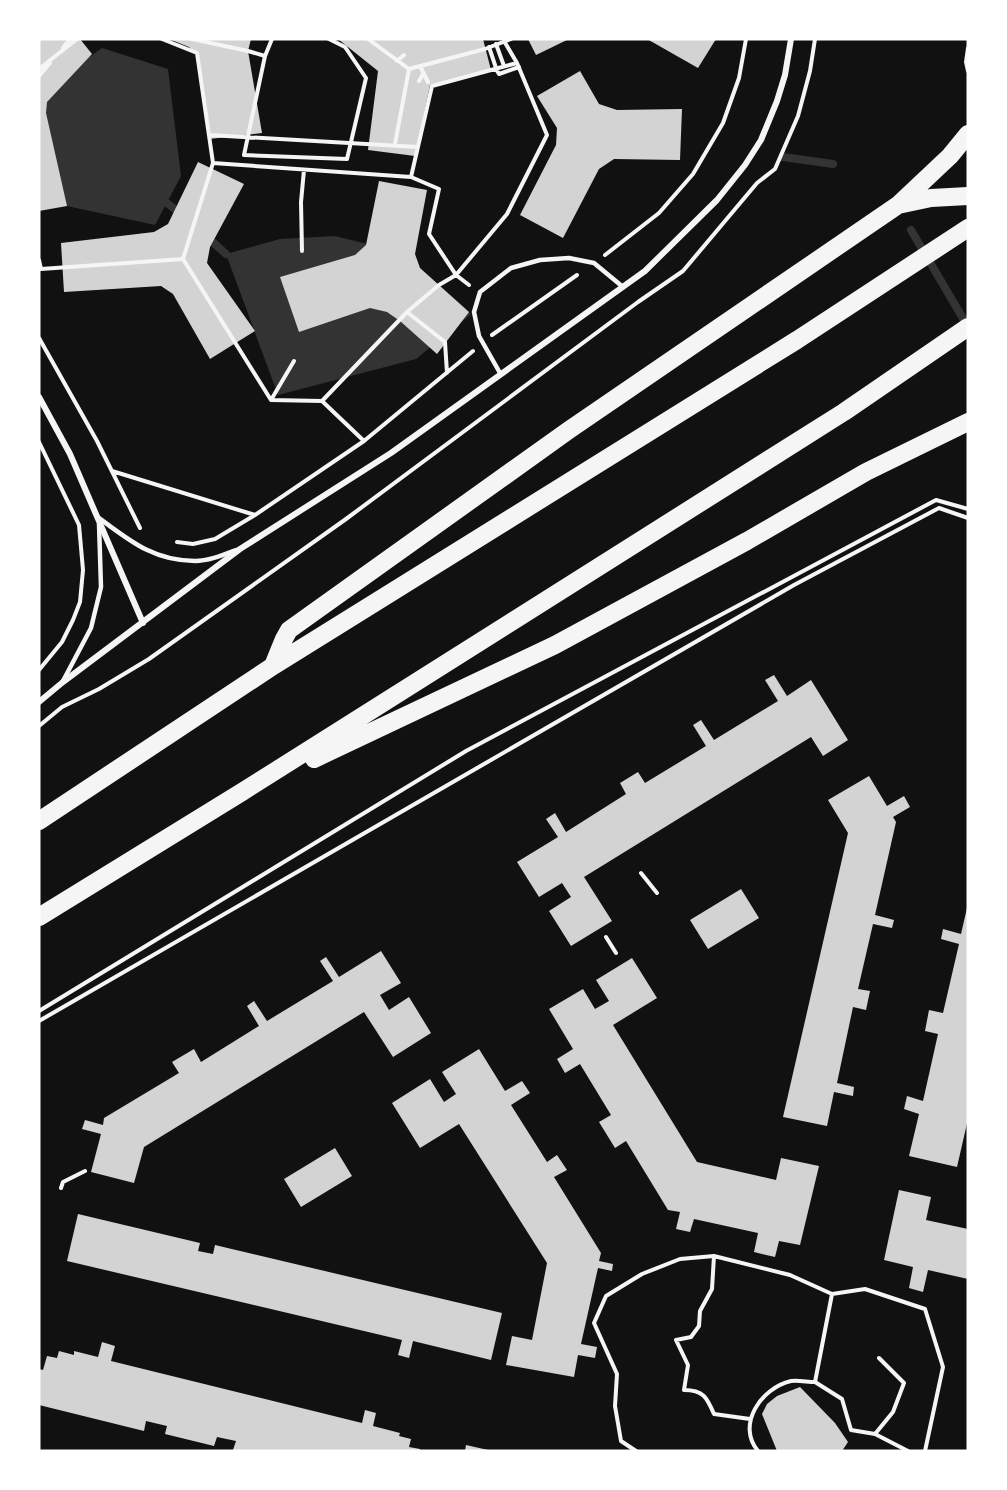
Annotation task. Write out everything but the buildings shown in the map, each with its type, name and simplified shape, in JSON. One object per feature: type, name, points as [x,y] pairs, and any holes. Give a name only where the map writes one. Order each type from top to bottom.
[{"type":"highway","points":[[273,666],[289,630],[569,430],[898,205],[950,156],[968,134]]},
{"type":"highway","points":[[898,205],[931,198],[968,196]]},
{"type":"highway","points":[[39,821],[273,666],[796,340],[968,228]]},
{"type":"highway","points":[[39,917],[243,792],[844,412],[968,327]]},
{"type":"highway","points":[[243,792],[555,645],[866,472],[967,422]]},
{"type":"street","points":[[39,702],[240,549],[391,453],[645,271],[709,208],[745,165],[761,140],[777,101],[791,39]]},
{"type":"street","points":[[39,397],[70,454],[143,623]]},
{"type":"lane","points":[[500,373],[483,342],[474,312],[480,292],[511,268],[540,260],[569,258],[594,263],[623,287]]},
{"type":"lane","points":[[99,518],[141,549],[162,556],[196,561],[240,549]]},
{"type":"lane","points":[[63,682],[91,628],[101,587],[99,518]]},
{"type":"path","points":[[39,76],[70,39]]},
{"type":"path","points":[[39,69],[77,39]]},
{"type":"path","points":[[162,39],[196,53],[213,163],[183,259],[271,400]]},
{"type":"path","points":[[192,39],[265,57]]},
{"type":"path","points":[[273,39],[265,57],[244,155],[347,159],[366,78],[345,47],[329,39]]},
{"type":"path","points":[[322,401],[407,312],[439,285],[456,275],[507,214],[547,135],[520,64],[507,39],[485,49],[409,69],[368,39]]},
{"type":"path","points":[[168,541],[193,544],[215,539],[255,515],[364,441],[483,342],[660,213],[693,174],[723,123],[739,78],[746,39]]},
{"type":"path","points":[[495,43],[504,66]]},
{"type":"path","points":[[488,45],[499,74],[520,64]]},
{"type":"path","points":[[968,48],[966,62],[968,71]]},
{"type":"path","points":[[397,61],[404,55]]},
{"type":"path","points":[[496,69],[520,64]]},
{"type":"path","points":[[411,177],[432,86],[520,64]]},
{"type":"path","points":[[420,66],[429,82]]},
{"type":"path","points":[[395,144],[409,69]]},
{"type":"path","points":[[419,81],[423,74]]},
{"type":"path","points":[[209,135],[418,147]]},
{"type":"path","points":[[270,167],[271,156]]},
{"type":"path","points":[[213,163],[411,177],[439,189],[429,234],[456,275]]},
{"type":"path","points":[[302,251],[301,202],[304,170]]},
{"type":"path","points":[[39,260],[41,269],[183,259]]},
{"type":"path","points":[[407,312],[445,342],[447,374]]},
{"type":"path","points":[[39,338],[97,441],[139,528],[147,533]]},
{"type":"path","points":[[271,400],[294,361]]},
{"type":"path","points":[[271,400],[322,401],[364,441]]},
{"type":"path","points":[[39,442],[79,525],[83,570],[80,602],[73,620],[62,642],[39,670]]},
{"type":"path","points":[[111,470],[255,515]]},
{"type":"path","points":[[39,1011],[477,745],[936,500],[968,508]]},
{"type":"path","points":[[39,1021],[794,585],[939,508],[968,518]]},
{"type":"path","points":[[641,873],[657,893]]},
{"type":"path","points":[[606,937],[616,953]]},
{"type":"path","points":[[61,1188],[63,1182],[85,1171]]},
{"type":"path","points":[[714,1256],[712,1289],[700,1311],[699,1326],[691,1337],[676,1340],[688,1365],[684,1390],[696,1390],[707,1398],[714,1414],[750,1419]]},
{"type":"path","points":[[636,1451],[621,1441],[615,1406],[617,1374],[594,1323],[606,1296],[642,1274],[681,1258],[714,1256],[790,1275],[832,1294],[865,1289],[926,1309],[943,1367],[925,1451]]},
{"type":"path","points":[[815,1382],[832,1294]]},
{"type":"path","points":[[876,1434],[893,1412],[904,1383],[879,1358]]},
{"type":"path","points":[[758,1451],[752,1444],[750,1419],[758,1401],[773,1389],[791,1381],[815,1382],[842,1399],[851,1430],[876,1434],[908,1451]]},
{"type":"shaded area","points":[[102,48],[168,69],[181,176],[155,225],[39,200],[39,93]]},
{"type":"shaded area","points":[[335,236],[396,251],[471,314],[416,359],[278,395],[226,254],[280,239]]},
{"type":"waterway","points":[[783,157],[833,164]]},
{"type":"waterway","points":[[167,203],[182,215]]},
{"type":"waterway","points":[[911,230],[968,327]]},
{"type":"waterway","points":[[207,237],[226,254]]}]
